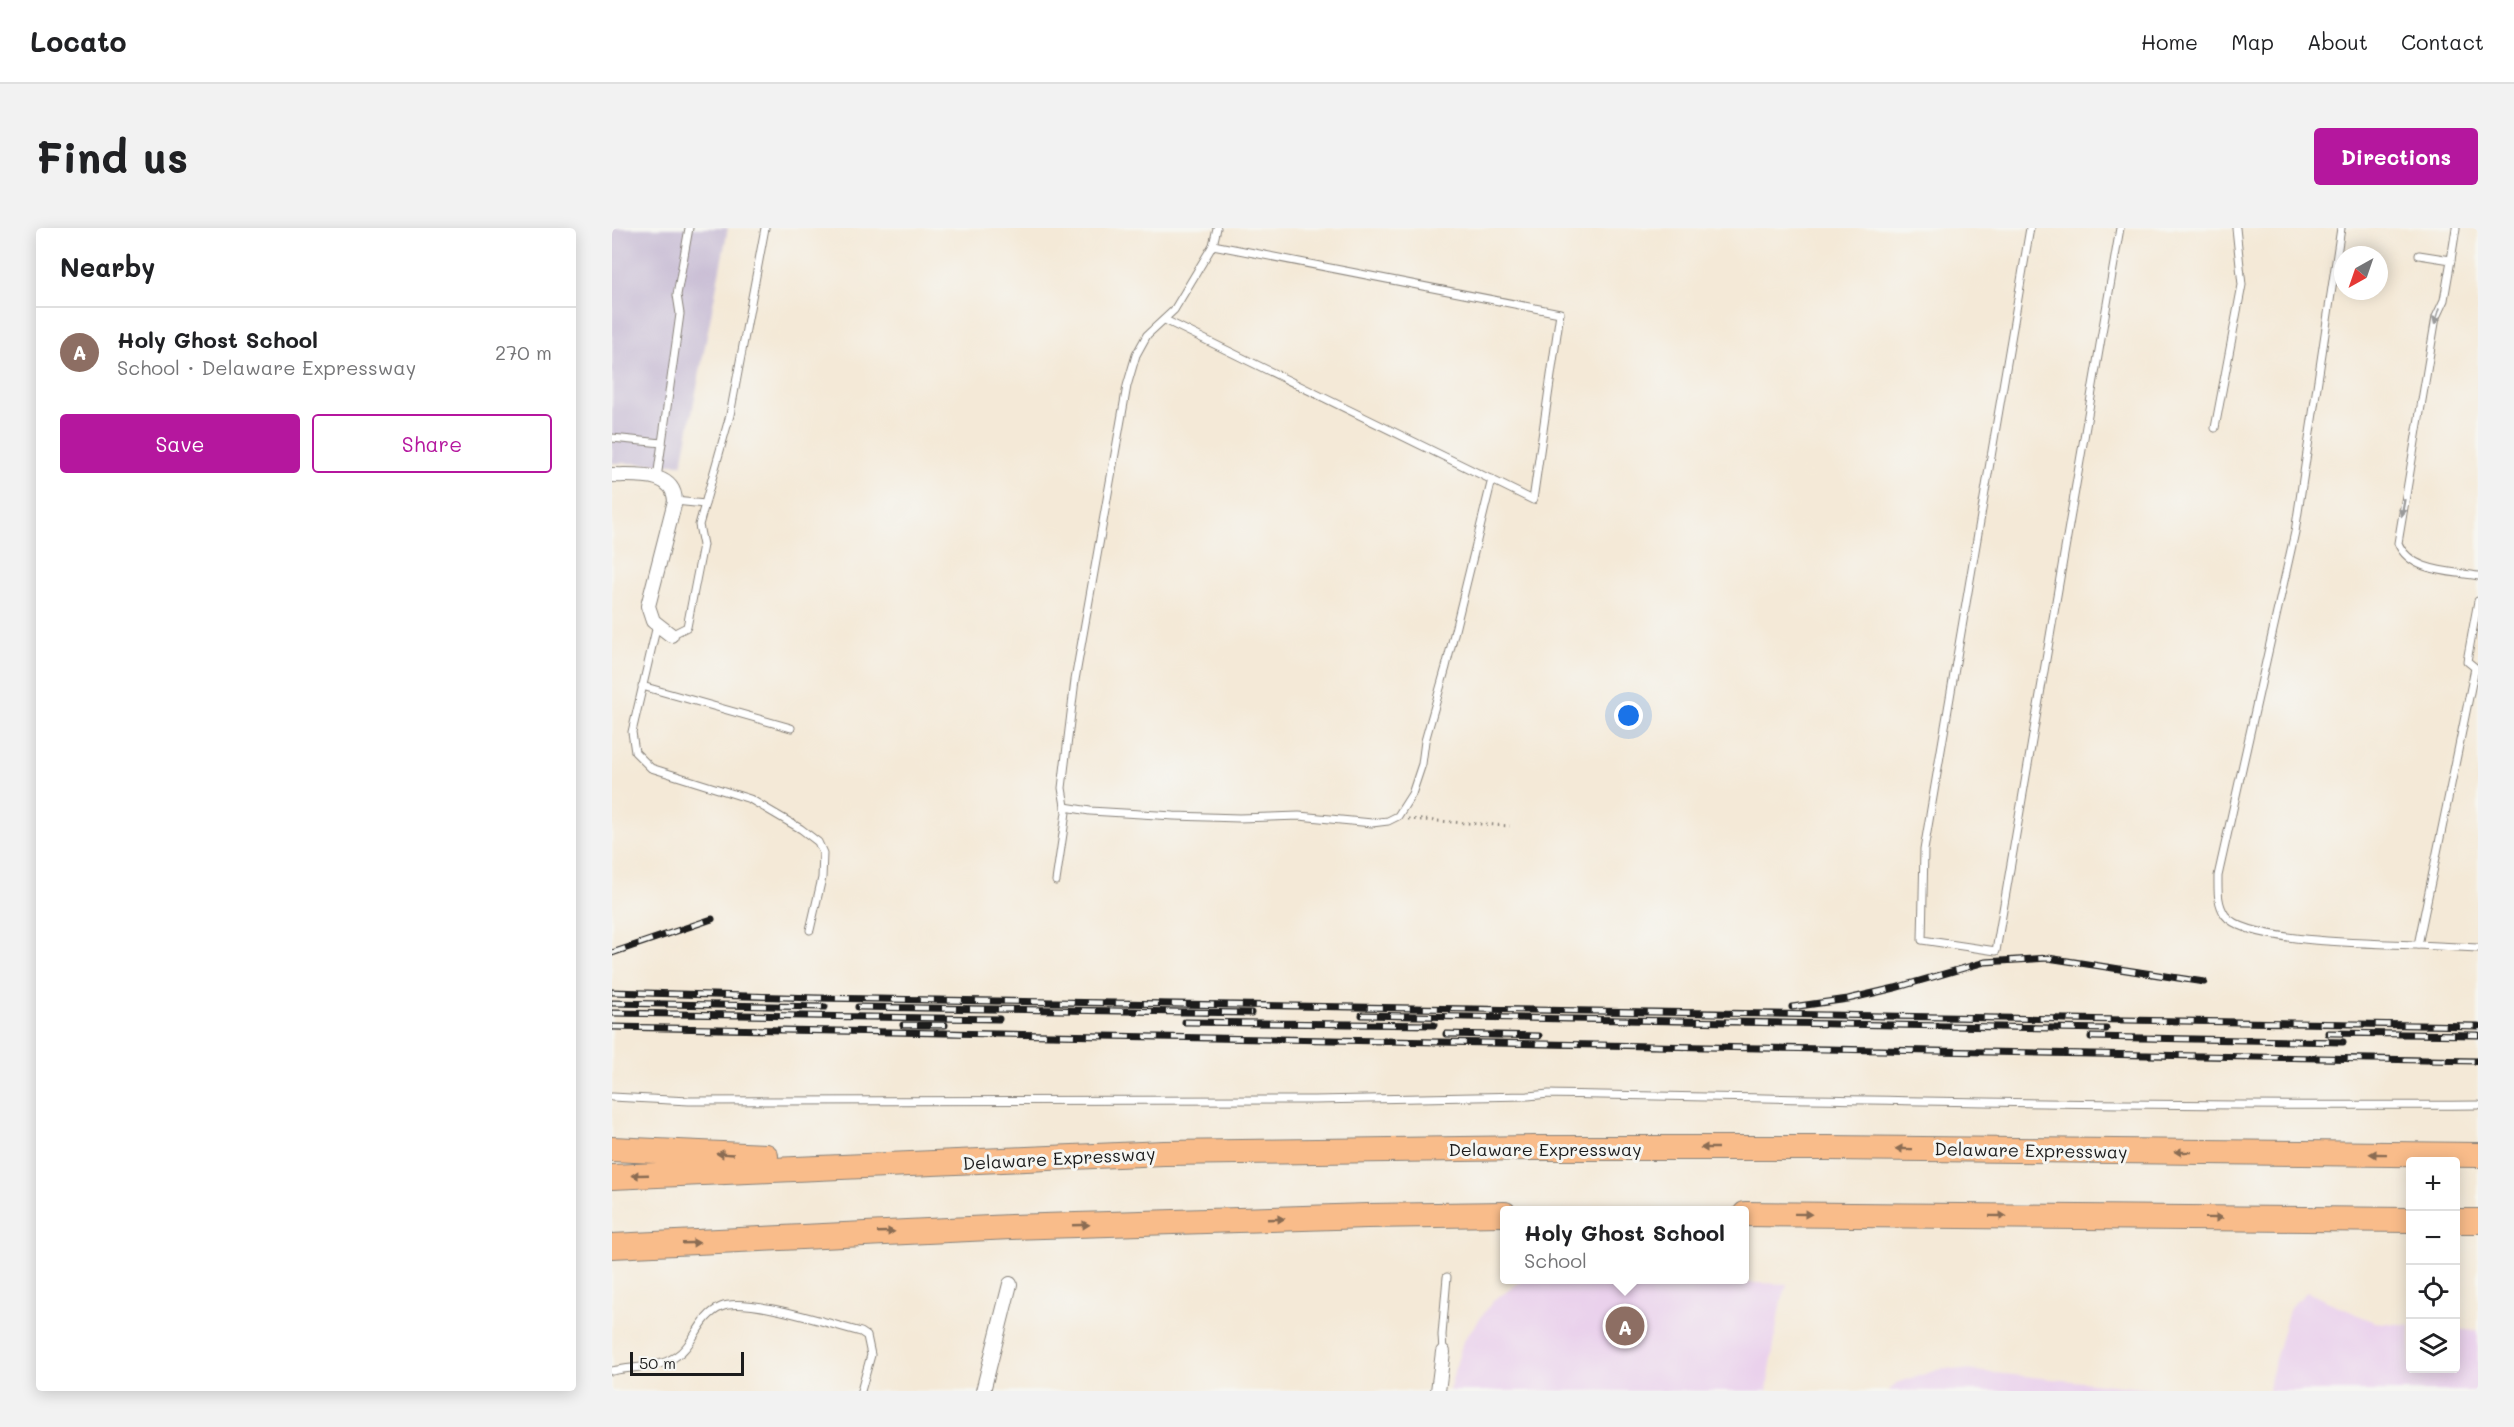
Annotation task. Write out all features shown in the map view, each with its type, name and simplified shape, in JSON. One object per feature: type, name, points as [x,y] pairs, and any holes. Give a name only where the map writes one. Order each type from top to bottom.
[{"type":"highway","name":"Delaware Expressway","points":[[612,1176],[1164,1153],[1535,1148],[1828,1148],[2478,1155]]},
{"type":"highway","points":[[612,1149],[771,1156],[846,1167]]},
{"type":"highway","points":[[612,1246],[1021,1227],[1500,1214]]},
{"type":"highway","points":[[1749,1214],[2406,1220]]},
{"type":"highway","points":[[2460,1221],[2478,1221]]},
{"type":"highway","points":[[612,1256],[645,1246]]},
{"type":"street","points":[[612,476],[657,478],[671,486],[675,492],[675,501],[649,600],[649,615],[657,625],[671,635]]},
{"type":"street","points":[[983,1391],[1010,1284]]},
{"type":"street","points":[[1438,1391],[1443,1352]]},
{"type":"lane","points":[[657,478],[680,314],[677,295],[689,228]]},
{"type":"lane","points":[[671,635],[687,627],[703,545],[699,525],[730,416],[765,228]]},
{"type":"lane","points":[[1056,881],[1065,807],[1062,788],[1075,680],[1127,386],[1136,355],[1147,335],[1165,320],[1185,292],[1213,245],[1217,228]]},
{"type":"lane","points":[[2030,228],[1924,850],[1922,940],[1996,951],[2120,228]]},
{"type":"lane","points":[[2215,428],[2242,285],[2236,228]]},
{"type":"lane","points":[[2341,228],[2295,532],[2218,876],[2218,900],[2226,917],[2245,929],[2279,936],[2334,942],[2478,948]]},
{"type":"lane","points":[[2456,228],[2444,300],[2436,317],[2397,543],[2402,553],[2417,565],[2478,576]]},
{"type":"lane","points":[[1165,320],[1533,500],[1560,313],[1213,245]]},
{"type":"lane","points":[[2419,255],[2451,260]]},
{"type":"lane","points":[[612,438],[663,443]]},
{"type":"lane","points":[[1065,807],[1090,811],[1174,816],[1239,818],[1299,816],[1372,823],[1389,821],[1398,816],[1412,794],[1422,764],[1425,741],[1446,667],[1492,479]]},
{"type":"lane","points":[[675,501],[705,504]]},
{"type":"lane","points":[[2418,945],[2477,669],[2467,661],[2478,601]]},
{"type":"lane","points":[[657,625],[632,732],[635,752],[651,768],[750,799],[818,842],[823,853],[822,878],[810,930]]},
{"type":"lane","points":[[642,686],[791,728]]},
{"type":"lane","points":[[612,1096],[688,1101],[1314,1100],[1550,1094],[2217,1106],[2478,1105]]},
{"type":"lane","points":[[1443,1352],[1442,1335],[1447,1277]]},
{"type":"lane","points":[[612,1371],[657,1364],[671,1359],[684,1350],[699,1326],[710,1315],[720,1307],[738,1304],[766,1308],[861,1332],[867,1336],[872,1355],[861,1391]]},
{"type":"path","points":[[1398,816],[1416,821],[1510,826]]},
{"type":"shaded area","points":[[612,228],[728,228],[682,464],[612,463]]},
{"type":"shaded area","points":[[1517,1284],[1787,1284],[1779,1311],[1767,1391],[1449,1391],[1463,1341],[1493,1301]]},
{"type":"shaded area","points":[[2307,1292],[2374,1322],[2406,1325],[2406,1373],[2460,1373],[2460,1329],[2478,1331],[2478,1391],[2269,1391],[2272,1370],[2290,1307]]},
{"type":"shaded area","points":[[1944,1368],[2172,1391],[1889,1391],[1896,1383]]},
{"type":"railway","points":[[612,953],[712,919]]},
{"type":"railway","points":[[1792,1007],[1848,999],[1985,962],[2048,958],[2204,982]]},
{"type":"railway","points":[[612,992],[817,998],[2478,1026]]},
{"type":"railway","points":[[612,1003],[825,1007]]},
{"type":"railway","points":[[858,1007],[1251,1013]]},
{"type":"railway","points":[[612,1013],[999,1019]]},
{"type":"railway","points":[[1362,1015],[2106,1029]]},
{"type":"railway","points":[[1185,1022],[1434,1025]]},
{"type":"railway","points":[[903,1025],[945,1025]]},
{"type":"railway","points":[[612,1027],[2478,1061]]},
{"type":"railway","points":[[2328,1033],[2478,1035]]},
{"type":"railway","points":[[1446,1034],[1539,1036]]},
{"type":"railway","points":[[2091,1037],[2343,1042]]},
{"type":"place","name":"Holy Ghost School","points":[[1625,1326]]}]
